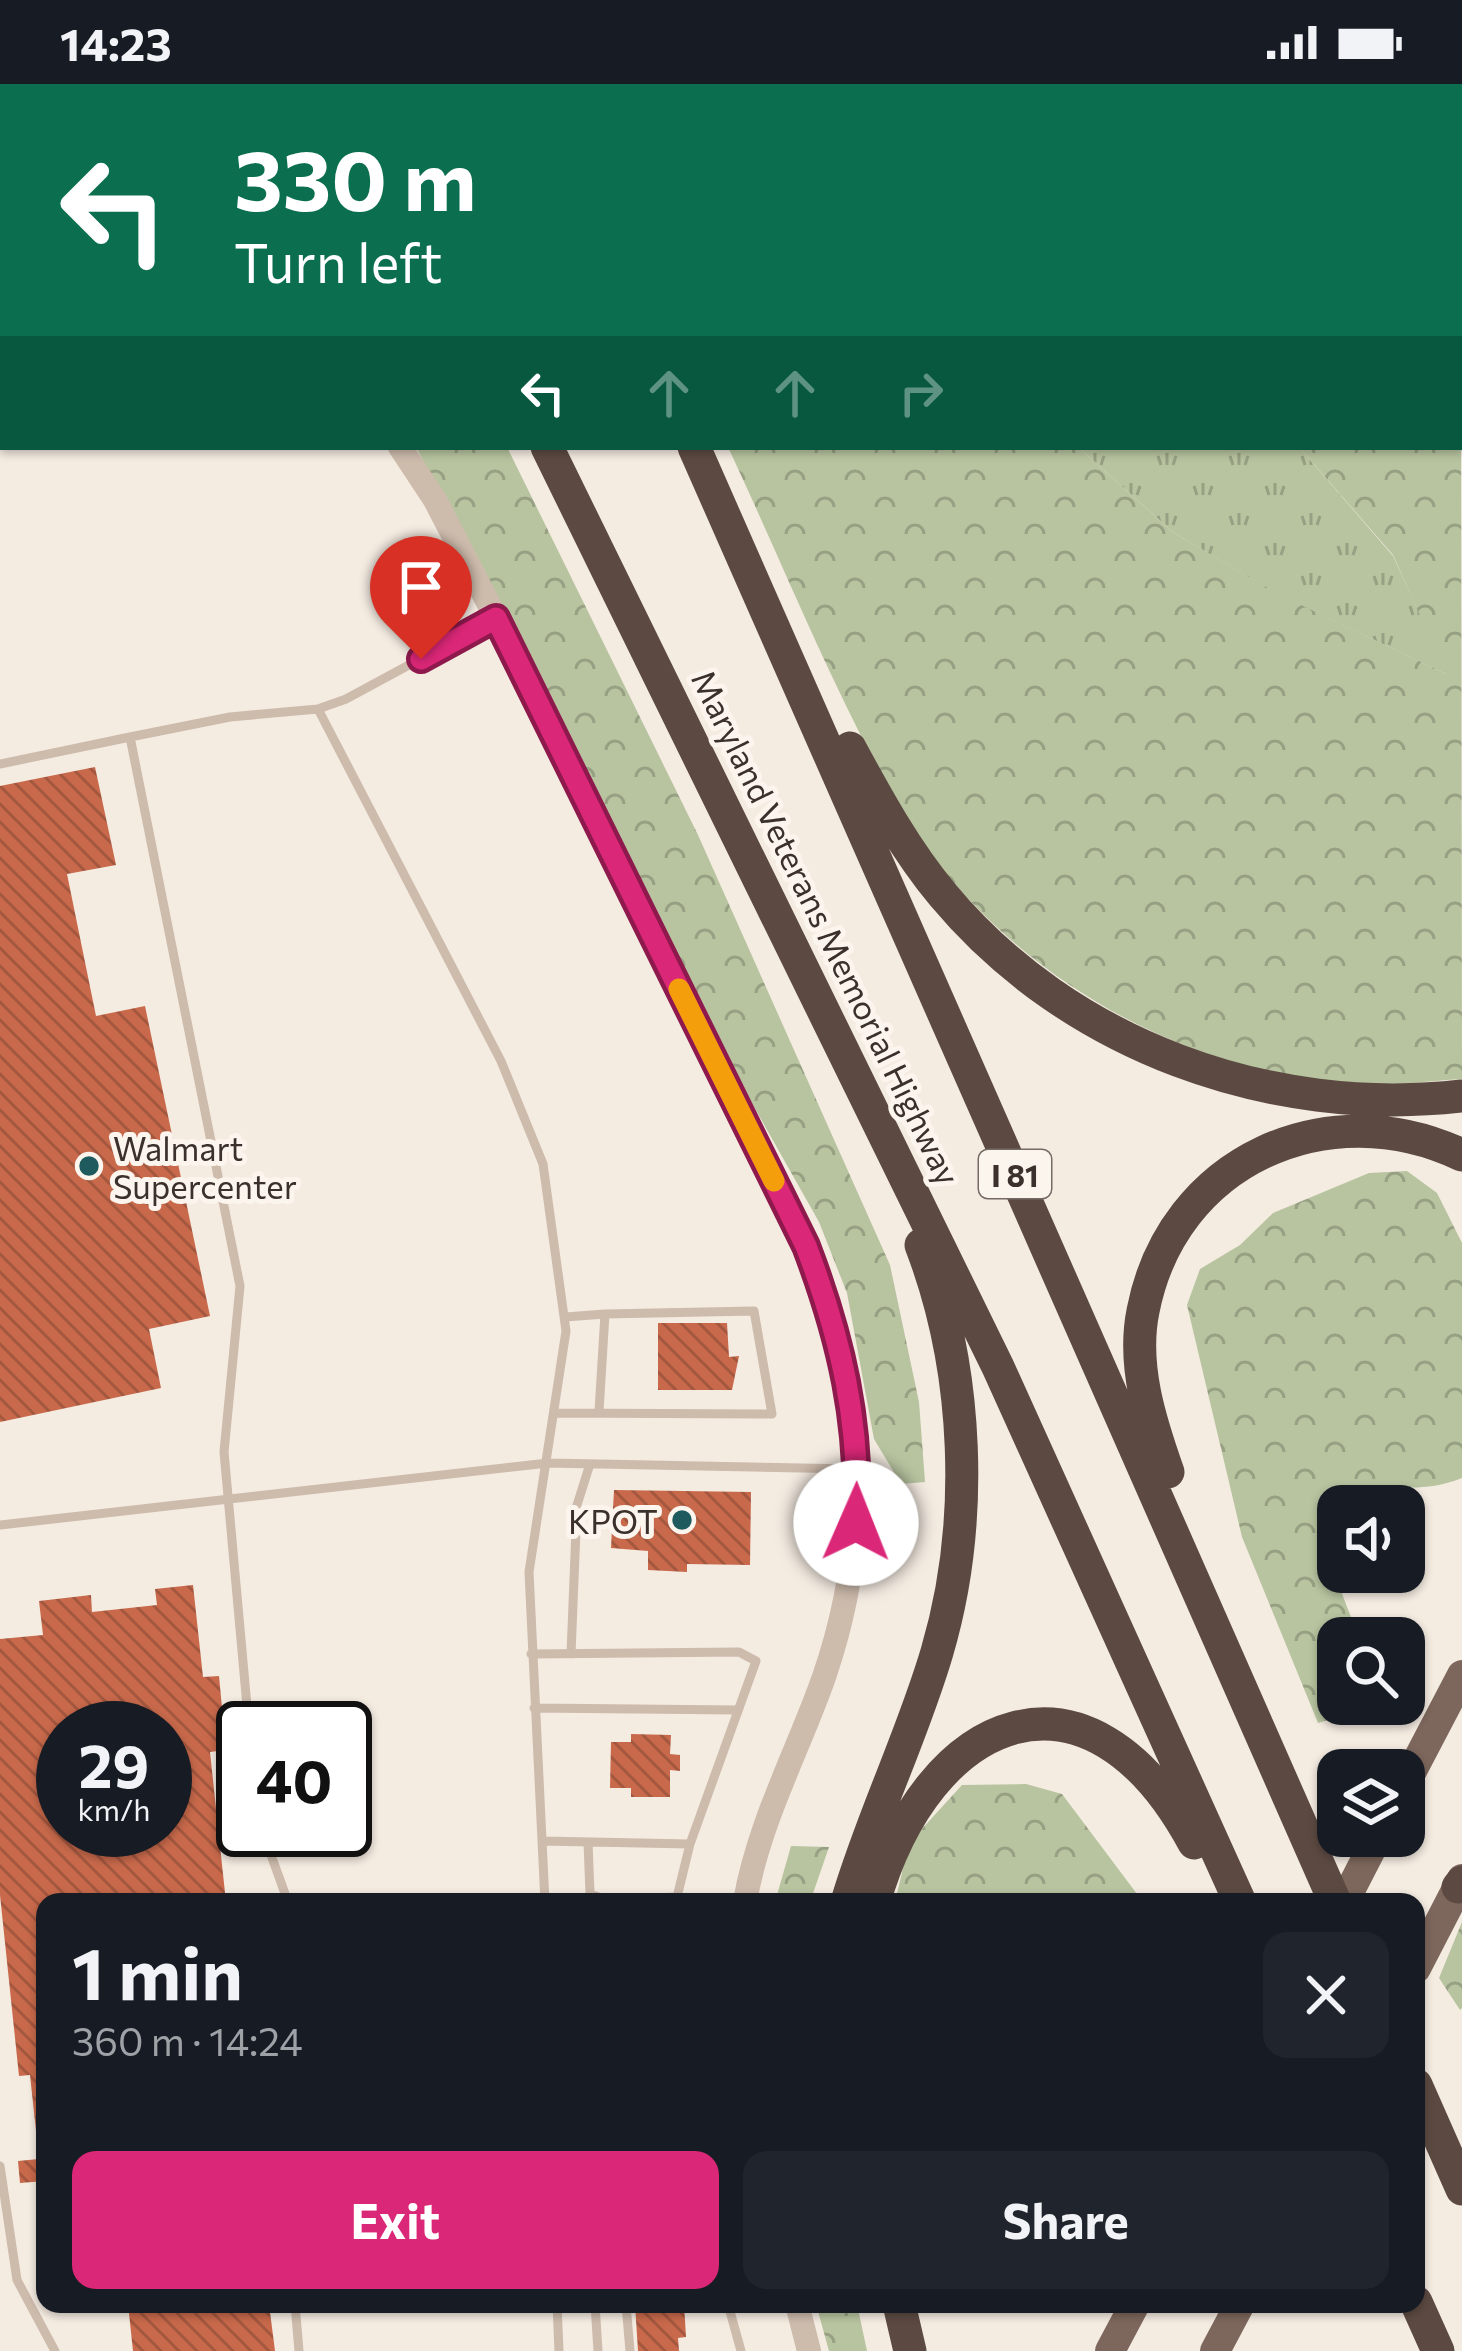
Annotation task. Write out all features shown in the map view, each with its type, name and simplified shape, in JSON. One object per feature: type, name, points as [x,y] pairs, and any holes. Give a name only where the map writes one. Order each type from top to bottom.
[{"type":"highway","name":"Maryland Veterans Memorial Highway","points":[[548,450],[998,1367],[1236,1893]]},
{"type":"highway","name":"Maryland Veterans Memorial Highway","points":[[695,450],[1335,1893]]},
{"type":"highway","points":[[739,546],[908,845],[943,895],[1023,971],[1128,1039],[1214,1076],[1332,1098],[1462,1096]]},
{"type":"highway","points":[[839,1037],[944,1317],[959,1416],[961,1475],[958,1539],[938,1649],[850,1893]]},
{"type":"highway","points":[[1262,1734],[1155,1434],[1139,1355],[1154,1272],[1194,1204],[1226,1175],[1268,1148],[1347,1129],[1394,1131],[1462,1155]]},
{"type":"highway","points":[[878,1893],[908,1816],[934,1777],[989,1735],[1051,1726],[1109,1742],[1135,1761],[1185,1826],[1220,1893]]},
{"type":"highway","points":[[1425,2078],[1462,2147]]},
{"type":"highway","points":[[1425,2105],[1462,2189]]},
{"type":"highway","points":[[901,2313],[910,2351]]},
{"type":"highway","points":[[1418,2313],[1434,2351]]},
{"type":"main road","points":[[1424,1749],[1462,1676]]},
{"type":"main road","points":[[1344,1893],[1365,1857]]},
{"type":"main road","points":[[1425,1950],[1460,1883]]},
{"type":"main road","points":[[1110,2351],[1130,2313]]},
{"type":"main road","points":[[1215,2351],[1235,2313]]},
{"type":"street","points":[[402,450],[435,500],[496,618],[806,1246],[834,1321],[851,1393],[859,1469],[841,1624],[748,1893]]},
{"type":"street","points":[[799,2313],[808,2351]]},
{"type":"lane","points":[[0,764],[230,717],[318,709],[346,699],[496,618]]},
{"type":"lane","points":[[318,709],[423,903],[524,1110],[543,1164],[565,1316],[556,1413],[529,1572],[545,1893]]},
{"type":"lane","points":[[130,737],[240,1286],[224,1452],[246,1701]]},
{"type":"lane","points":[[556,1413],[772,1414],[754,1311],[565,1316]]},
{"type":"lane","points":[[599,1412],[605,1314]]},
{"type":"lane","points":[[0,1526],[548,1463],[859,1469]]},
{"type":"lane","points":[[571,1654],[577,1504],[590,1464]]},
{"type":"lane","points":[[531,1654],[739,1652],[756,1661],[690,1844],[678,1893]]},
{"type":"lane","points":[[534,1708],[738,1710]]},
{"type":"lane","points":[[542,1841],[690,1844]]},
{"type":"lane","points":[[587,1842],[590,1893]]},
{"type":"lane","points":[[272,1857],[285,1893]]},
{"type":"lane","points":[[0,2166],[9,2253],[31,2312],[56,2351]]},
{"type":"lane","points":[[297,2313],[299,2351]]},
{"type":"lane","points":[[557,2313],[559,2351]]},
{"type":"lane","points":[[596,2313],[598,2351]]},
{"type":"lane","points":[[627,2313],[630,2351]]},
{"type":"lane","points":[[730,2313],[741,2351]]},
{"type":"green space","points":[[418,450],[508,450],[698,835],[890,1265],[919,1402],[925,1482],[901,1484],[874,1439],[847,1293],[819,1222],[723,1052]]},
{"type":"green space","points":[[729,450],[1081,450],[1174,533],[1278,594],[1446,674],[1393,555],[1302,450],[1461,450],[1462,1079],[1353,1085],[1284,1075],[1215,1057],[1149,1030],[1086,996],[1028,954],[976,906],[930,853],[869,752]]},
{"type":"green space","points":[[1081,450],[1302,450],[1393,556],[1448,675],[1277,594],[1174,533]]},
{"type":"green space","points":[[1407,1171],[1437,1193],[1462,1243],[1462,1478],[1425,1486],[1317,1485],[1317,1593],[1342,1593],[1351,1617],[1317,1617],[1317,1721],[1242,1537],[1187,1305],[1200,1269],[1240,1245],[1273,1213],[1369,1173]]},
{"type":"green space","points":[[1026,1784],[1062,1794],[1136,1893],[897,1893],[909,1843],[962,1785]]},
{"type":"green space","points":[[791,1846],[829,1847],[813,1893],[778,1893]]},
{"type":"green space","points":[[1462,1922],[1462,2008],[1460,2010],[1439,1978]]},
{"type":"green space","points":[[818,2313],[859,2313],[867,2351],[829,2351]]},
{"type":"building","name":"Walmart Supercenter","points":[[95,767],[116,865],[67,874],[96,1016],[145,1006],[210,1316],[149,1329],[161,1388],[0,1422],[0,786]]},
{"type":"building","points":[[658,1323],[727,1323],[729,1357],[739,1356],[732,1390],[658,1390]]},
{"type":"building","name":"KPOT","points":[[614,1490],[751,1492],[750,1565],[687,1564],[687,1572],[648,1570],[648,1551],[611,1548]]},
{"type":"building","points":[[193,1585],[203,1677],[219,1676],[216,1751],[210,1752],[216,1857],[221,1857],[225,1893],[36,1893],[36,2131],[30,2075],[19,2076],[0,1895],[0,1639],[43,1635],[39,1601],[91,1595],[92,1612],[157,1605],[155,1589]]},
{"type":"building","points":[[631,1734],[671,1735],[670,1754],[680,1755],[680,1771],[670,1770],[670,1797],[631,1797],[631,1788],[610,1788],[611,1742],[631,1742]]},
{"type":"building","points":[[36,2159],[36,2182],[20,2183],[18,2161]]},
{"type":"building","points":[[129,2313],[270,2313],[275,2351],[133,2351]]},
{"type":"building","points":[[636,2313],[685,2313],[686,2337],[678,2338],[679,2351],[638,2351]]},
{"type":"slow traffic","points":[[679,989],[774,1181]]},
{"type":"place","name":"Walmart Supercenter","points":[[89,1166]]},
{"type":"place","name":"KPOT","points":[[682,1520]]},
{"type":"route","points":[[421,659],[496,618],[806,1246],[834,1321],[851,1393],[859,1469],[856,1523]]}]
